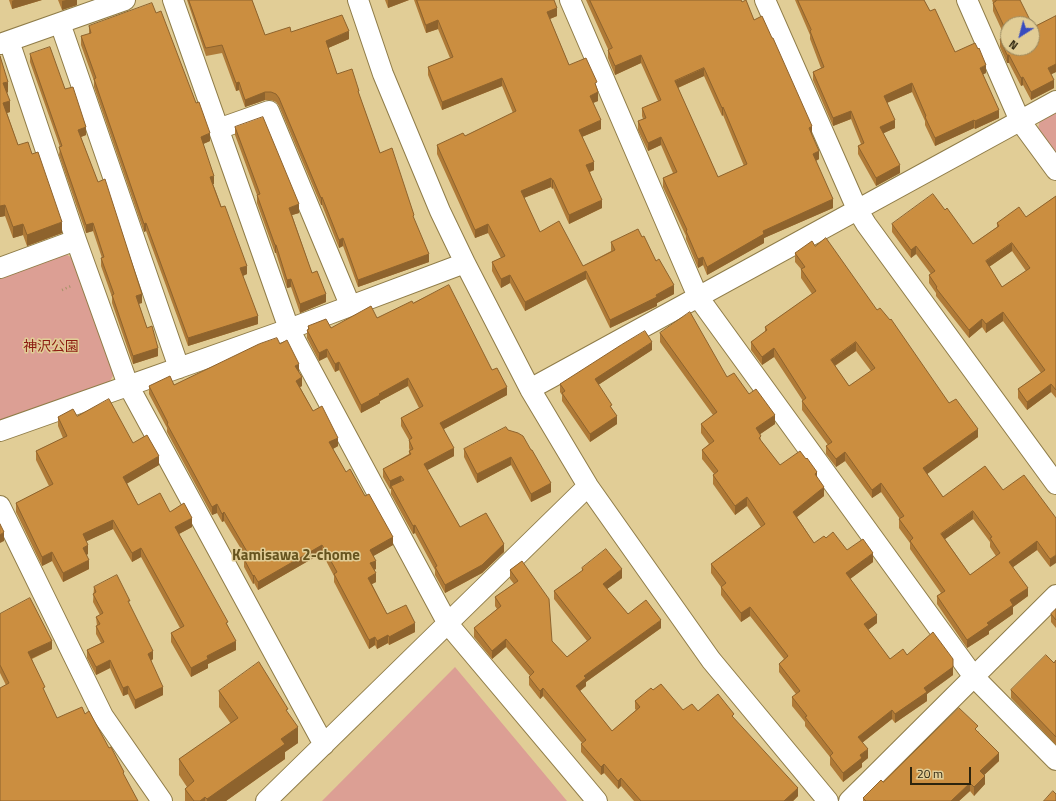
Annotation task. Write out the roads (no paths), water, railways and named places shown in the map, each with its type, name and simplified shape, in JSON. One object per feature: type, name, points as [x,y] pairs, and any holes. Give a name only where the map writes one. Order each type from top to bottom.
[{"type":"street","points":[[124,0],[4,42],[128,385],[324,745]]},
{"type":"street","points":[[173,0],[289,328],[448,624],[597,801]]},
{"type":"street","points":[[358,0],[386,81],[440,211],[530,389],[588,486],[711,660],[828,801]]},
{"type":"street","points":[[570,0],[698,297],[974,677],[1056,760]]},
{"type":"street","points":[[765,0],[857,209],[866,224],[1056,484]]},
{"type":"street","points":[[967,0],[1020,121],[1056,170]]},
{"type":"street","points":[[60,23],[179,368]]},
{"type":"street","points":[[530,389],[1056,101]]},
{"type":"street","points":[[218,129],[269,111],[350,305]]},
{"type":"street","points":[[0,268],[76,240]]},
{"type":"street","points":[[0,431],[179,368],[465,263]]},
{"type":"street","points":[[266,801],[588,486]]},
{"type":"street","points":[[0,506],[103,716],[162,801]]},
{"type":"street","points":[[849,801],[1056,595]]},
{"type":"district","name":"Kamisawa 2-chome","points":[[296,556]]},
{"type":"park label","name":"神沢公園","points":[[51,348]]}]
